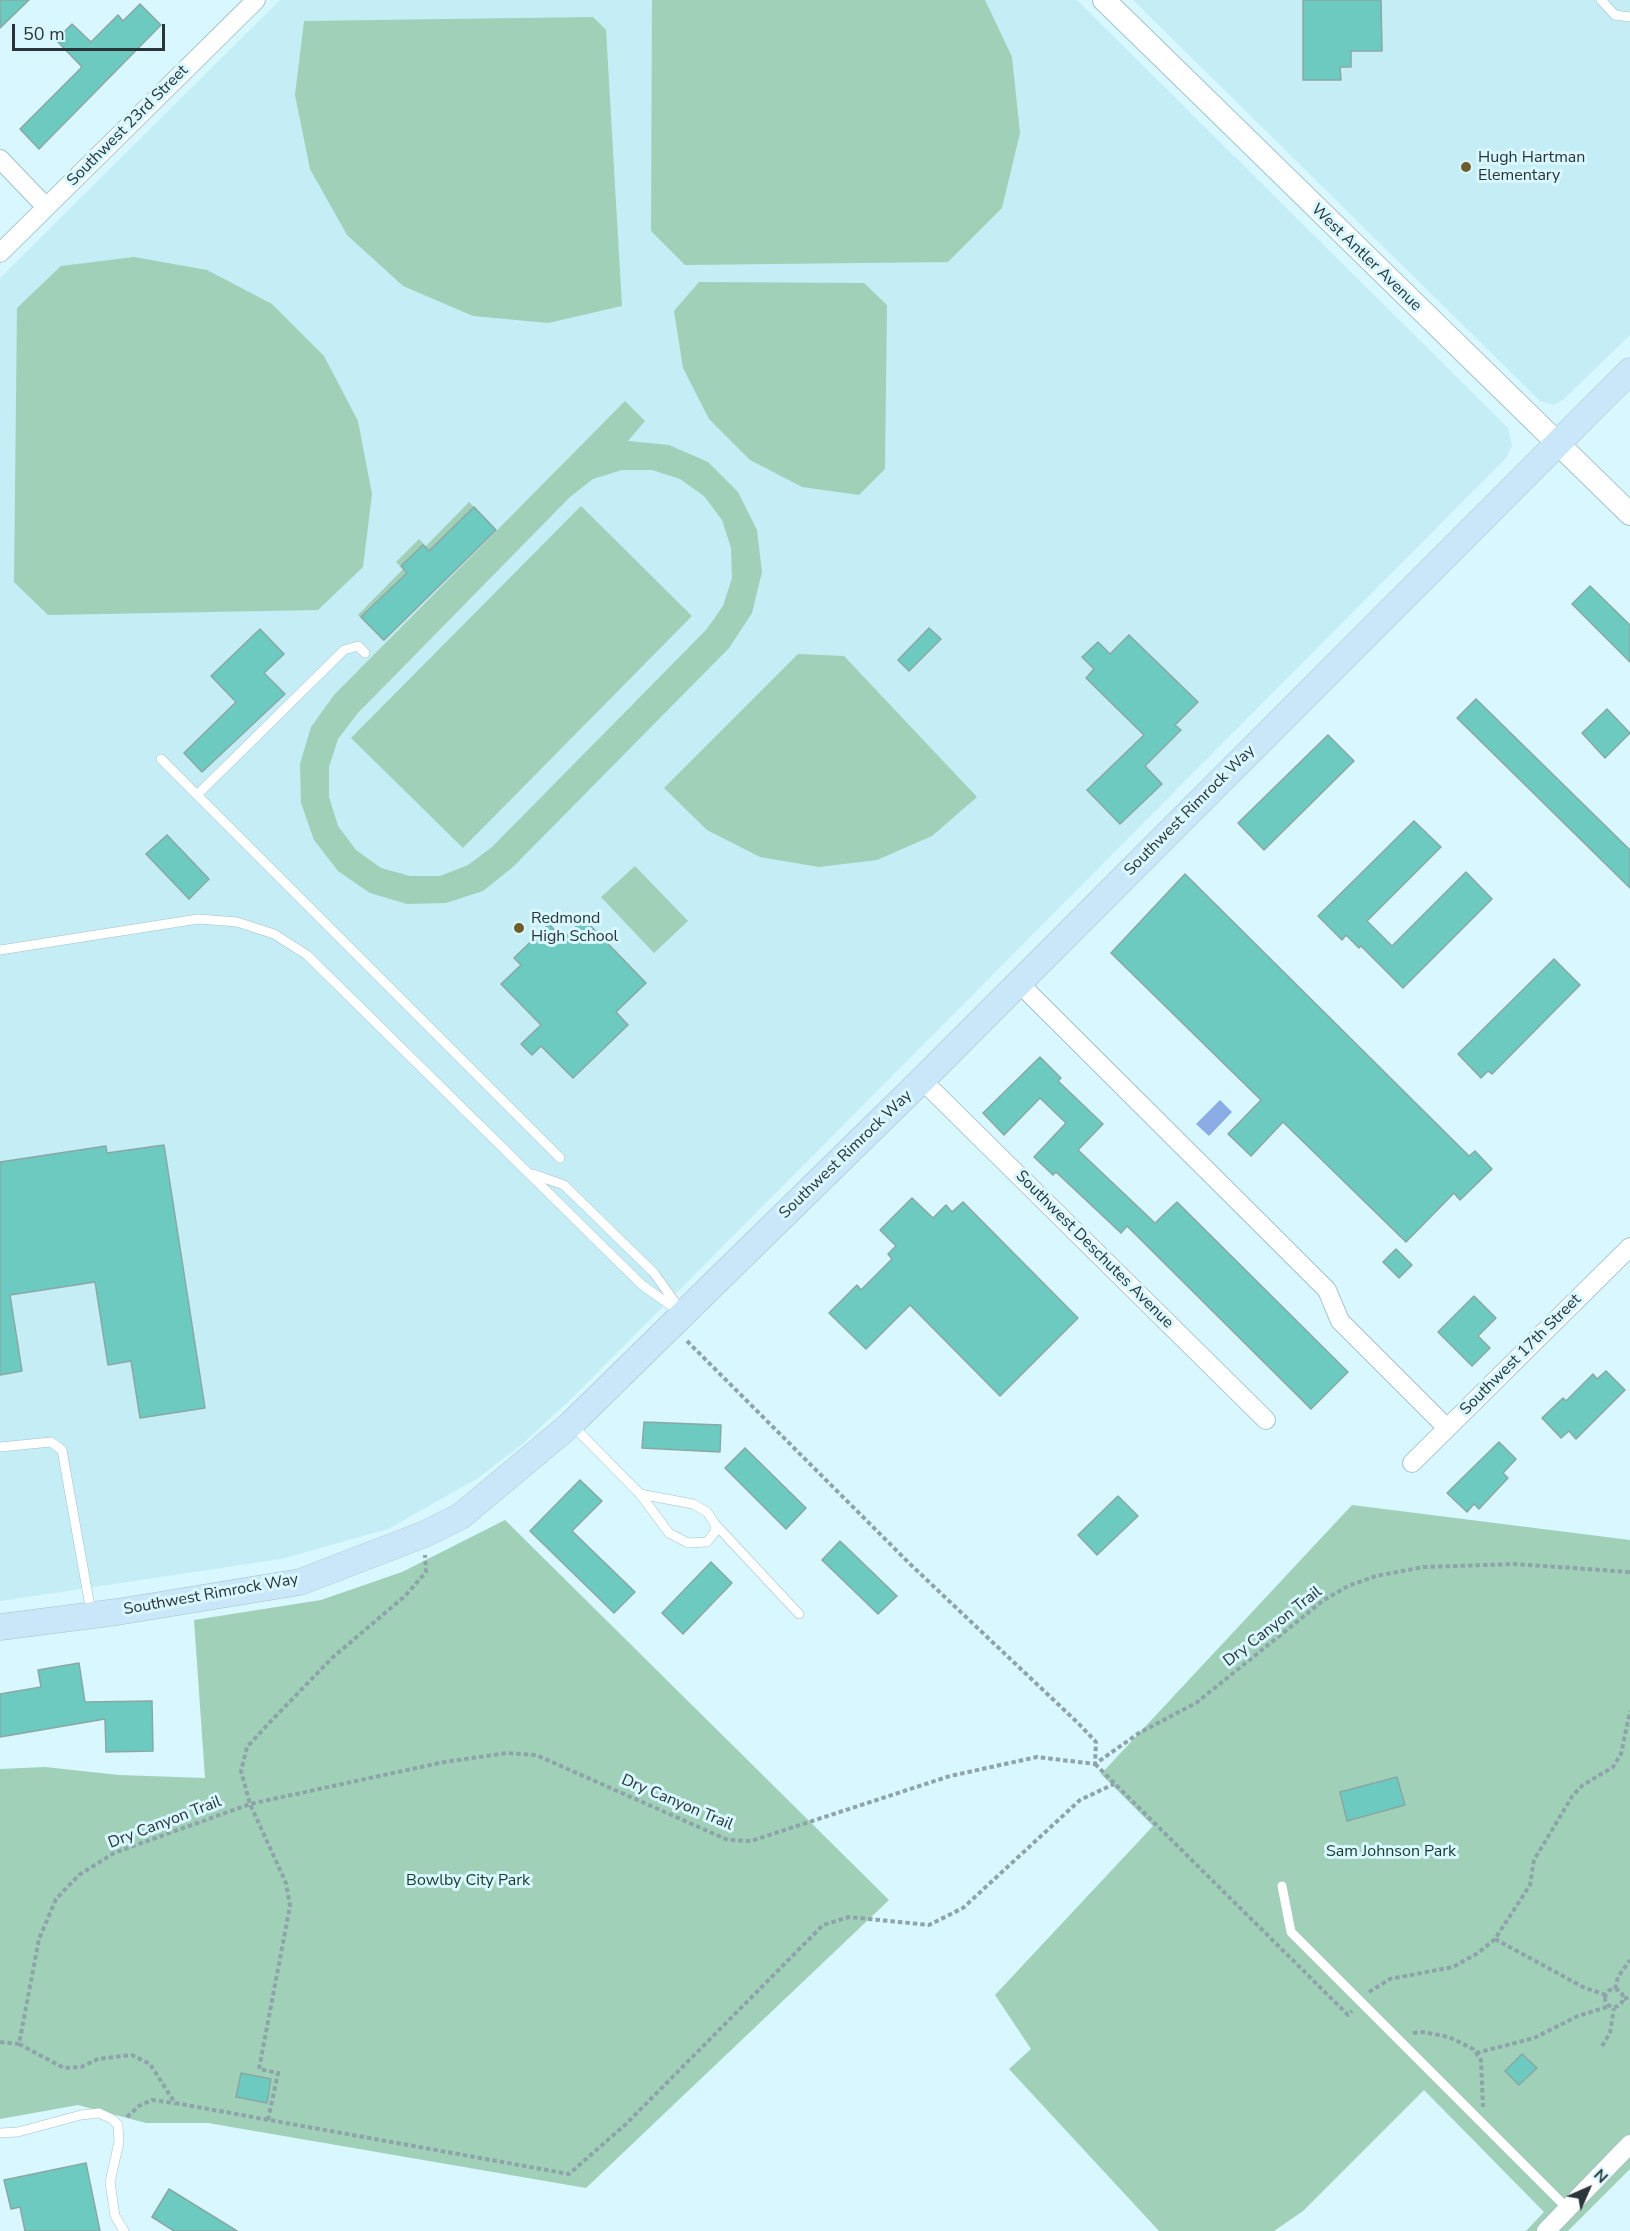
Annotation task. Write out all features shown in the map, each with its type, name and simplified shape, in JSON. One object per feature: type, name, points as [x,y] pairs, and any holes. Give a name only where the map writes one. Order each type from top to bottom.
[{"type":"main road","name":"Southwest Rimrock Way","points":[[0,1627],[300,1582],[425,1534],[461,1516],[571,1424],[922,1080],[1630,371]]},
{"type":"street","name":"Southwest 23rd Street","points":[[0,253],[256,0]]},
{"type":"street","name":"West Antler Avenue","points":[[1104,0],[1630,514]]},
{"type":"street","points":[[0,159],[46,207]]},
{"type":"street","points":[[1019,983],[1327,1290],[1340,1322],[1447,1428]]},
{"type":"street","name":"Southwest Deschutes Avenue","points":[[922,1080],[1266,1420]]},
{"type":"street","name":"Southwest 17th Street","points":[[1412,1463],[1630,1247]]},
{"type":"street","points":[[1546,2231],[1630,2144]]},
{"type":"lane","points":[[1601,0],[1615,15],[1630,17]]},
{"type":"lane","points":[[198,795],[344,650],[357,646],[365,653]]},
{"type":"lane","points":[[161,759],[560,1158]]},
{"type":"lane","points":[[0,950],[198,919],[237,922],[274,934],[307,955],[677,1320]]},
{"type":"lane","points":[[530,1173],[564,1185],[654,1273],[677,1320]]},
{"type":"lane","points":[[571,1424],[640,1494],[669,1533],[688,1543],[707,1542],[715,1532],[715,1524]]},
{"type":"lane","points":[[0,1447],[51,1442],[62,1450],[92,1615]]},
{"type":"lane","points":[[640,1494],[693,1504],[707,1512],[715,1524],[799,1614]]},
{"type":"lane","points":[[1281,1886],[1291,1932],[1568,2209]]},
{"type":"lane","points":[[0,2133],[18,2132],[81,2115],[99,2113],[112,2119],[118,2125],[119,2142],[110,2182],[115,2216],[124,2231]]},
{"type":"path","points":[[677,1320],[910,1564],[1096,1742],[1095,1764]]},
{"type":"path","points":[[268,2121],[278,2073],[259,2069],[290,1906],[286,1883],[250,1804],[241,1771],[248,1747],[332,1658],[405,1596],[426,1572],[425,1534]]},
{"type":"path","name":"Dry Canyon Trail","points":[[19,2044],[39,1939],[56,1899],[79,1875],[114,1853],[250,1804],[444,1762],[507,1752],[536,1755],[728,1840],[751,1841],[950,1776],[1036,1757],[1095,1764],[1139,1733],[1196,1703],[1324,1600],[1348,1586],[1376,1576],[1424,1567],[1514,1564],[1630,1572]]},
{"type":"path","points":[[1602,2046],[1610,2033],[1612,2007],[1606,1995],[1583,1987],[1495,1939],[1530,1885],[1534,1860],[1573,1795],[1583,1785],[1613,1767],[1621,1754],[1630,1711]]},
{"type":"path","points":[[118,2125],[139,2106],[152,2100],[569,2174],[626,2124],[823,1925],[849,1917],[929,1925],[963,1908],[1080,1800],[1114,1784]]},
{"type":"path","points":[[1606,1995],[1615,1989],[1621,1971],[1630,1960]]},
{"type":"path","points":[[1615,1989],[1623,1994],[1624,1999]]},
{"type":"path","points":[[1476,2053],[1534,2038],[1578,2016],[1623,2003],[1624,1999],[1630,1997]]},
{"type":"path","points":[[1394,2035],[1423,2032],[1449,2037],[1476,2053],[1481,2060],[1485,2103],[1478,2119]]},
{"type":"path","points":[[0,2042],[19,2044],[64,2068],[81,2067],[98,2059],[132,2055],[150,2064],[175,2103]]},
{"type":"shaded area","name":"Redmond High School","points":[[280,0],[1077,0],[1508,428],[1512,446],[1506,458],[571,1399],[521,1445],[478,1478],[388,1529],[281,1559],[0,1601],[0,278]]},
{"type":"shaded area","name":"Hugh Hartman Elementary","points":[[1133,0],[1630,0],[1630,335],[1564,399],[1554,405],[1540,401]]},
{"type":"green space","points":[[652,0],[985,0],[1012,57],[1020,133],[1002,208],[948,262],[685,265],[651,231]]},
{"type":"green space","points":[[593,17],[606,30],[622,306],[548,323],[473,316],[403,286],[347,235],[310,169],[295,95],[304,21]]},
{"type":"green space","points":[[134,257],[207,270],[272,304],[324,356],[358,421],[372,494],[363,567],[318,610],[48,615],[14,582],[17,308],[61,266]]},
{"type":"green space","points":[[699,282],[864,283],[887,305],[885,469],[859,495],[802,487],[750,460],[709,419],[683,368],[674,311]]},
{"type":"green space","points":[[625,401],[645,421],[628,441],[669,445],[708,462],[738,492],[757,530],[762,572],[752,613],[729,648],[513,867],[483,891],[446,903],[407,904],[370,893],[338,871],[314,840],[301,803],[300,764],[311,727],[334,695]],"holes":[[[622,470],[652,470],[680,479],[704,496],[722,520],[731,548],[732,578],[723,606],[706,630],[492,847],[468,865],[440,876],[410,876],[381,868],[356,850],[338,826],[329,797],[329,767],[338,739],[357,714],[570,497],[593,479]]]},
{"type":"green space","points":[[469,502],[495,528],[383,641],[358,615],[403,569],[396,562],[419,539],[426,546]]},
{"type":"green space","points":[[581,506],[692,616],[463,848],[351,738]]},
{"type":"green space","points":[[798,654],[844,656],[977,797],[932,836],[877,860],[819,867],[760,857],[707,830],[664,788]]},
{"type":"green space","points":[[635,866],[688,921],[654,953],[601,897]]},
{"type":"green space","name":"Sam Johnson Park","points":[[1352,1505],[1630,1540],[1630,2169],[1568,2231],[1526,2231],[1544,2212],[1424,2090],[1303,2211],[1274,2231],[1159,2231],[1009,2069],[1031,2049],[995,1995],[1153,1826],[1101,1774]]},
{"type":"green space","name":"Bowlby City Park","points":[[505,1520],[889,1900],[586,2188],[208,2123],[146,2123],[78,2105],[0,2119],[0,1769],[45,1767],[119,1775],[205,1778],[194,1620],[321,1600],[402,1572]]},
{"type":"water","points":[[1220,1100],[1232,1112],[1209,1136],[1196,1124]]},
{"type":"building","points":[[0,0],[29,0],[0,28]]},
{"type":"building","points":[[1303,0],[1381,0],[1382,51],[1351,51],[1351,67],[1340,67],[1341,80],[1303,80]]},
{"type":"building","points":[[140,4],[161,25],[39,149],[20,129],[82,67],[56,40],[72,24],[91,42],[118,15],[123,21]]},
{"type":"building","points":[[474,507],[496,530],[384,640],[361,617],[407,573],[401,566],[423,545],[429,551]]},
{"type":"building","points":[[1590,586],[1630,625],[1630,662],[1572,604]]},
{"type":"building","points":[[929,628],[941,639],[909,671],[898,660]]},
{"type":"building","points":[[260,629],[284,654],[264,673],[285,694],[202,772],[184,753],[236,702],[211,676]]},
{"type":"building","points":[[1129,635],[1198,702],[1175,725],[1181,730],[1145,766],[1162,784],[1120,824],[1087,790],[1144,735],[1086,678],[1094,669],[1082,657],[1098,642],[1110,654]]},
{"type":"building","points":[[1476,699],[1630,850],[1630,888],[1457,718]]},
{"type":"building","points":[[1607,709],[1630,733],[1605,758],[1582,733]]},
{"type":"building","points":[[1328,735],[1354,761],[1264,850],[1238,823]]},
{"type":"building","points":[[1414,821],[1441,847],[1367,921],[1392,946],[1466,872],[1492,899],[1403,988],[1361,946],[1359,948],[1346,935],[1342,940],[1318,916]]},
{"type":"building","points":[[167,835],[209,879],[189,899],[146,854]]},
{"type":"building","points":[[1185,874],[1469,1156],[1475,1151],[1492,1169],[1460,1200],[1454,1193],[1406,1242],[1283,1122],[1251,1156],[1228,1134],[1261,1100],[1111,953]]},
{"type":"building","points":[[584,919],[646,983],[616,1012],[628,1025],[573,1078],[541,1046],[532,1055],[521,1044],[541,1025],[501,984],[521,965],[514,958],[549,924],[563,939]]},
{"type":"building","points":[[1554,959],[1580,985],[1492,1074],[1488,1071],[1481,1078],[1458,1054]]},
{"type":"building","points":[[1040,1057],[1061,1078],[1058,1081],[1103,1124],[1078,1150],[1155,1223],[1177,1202],[1348,1372],[1311,1409],[1127,1226],[1121,1233],[1056,1172],[1053,1175],[1034,1157],[1066,1123],[1040,1098],[1004,1135],[983,1113]]},
{"type":"building","points":[[164,1145],[205,1408],[140,1418],[131,1361],[108,1365],[95,1282],[10,1295],[22,1371],[0,1375],[0,1162],[106,1146],[107,1153]]},
{"type":"building","points":[[912,1198],[933,1218],[946,1205],[952,1212],[963,1202],[1078,1318],[1000,1396],[910,1305],[866,1349],[829,1313],[857,1285],[861,1290],[892,1259],[888,1254],[896,1246],[880,1230]]},
{"type":"building","points":[[1396,1249],[1412,1265],[1399,1278],[1383,1262]]},
{"type":"building","points":[[1474,1296],[1496,1318],[1478,1336],[1490,1348],[1472,1366],[1438,1332]]},
{"type":"building","points":[[1606,1371],[1625,1390],[1576,1439],[1569,1431],[1561,1438],[1542,1418],[1563,1398],[1566,1401],[1593,1374],[1597,1379]]},
{"type":"building","points":[[644,1422],[721,1425],[720,1452],[642,1448]]},
{"type":"building","points":[[1499,1442],[1516,1459],[1503,1473],[1508,1478],[1479,1509],[1474,1504],[1467,1512],[1447,1493]]},
{"type":"building","points":[[745,1448],[806,1508],[786,1529],[725,1468]]},
{"type":"building","points":[[580,1480],[602,1501],[572,1531],[635,1592],[614,1613],[530,1531]]},
{"type":"building","points":[[1118,1496],[1138,1516],[1097,1555],[1078,1535]]},
{"type":"building","points":[[840,1541],[897,1596],[878,1614],[822,1560]]},
{"type":"building","points":[[711,1562],[732,1583],[683,1634],[662,1613]]},
{"type":"building","points":[[79,1663],[85,1702],[152,1701],[153,1751],[106,1752],[105,1719],[0,1737],[0,1694],[41,1687],[38,1670]]},
{"type":"building","points":[[1397,1777],[1405,1805],[1347,1821],[1340,1792]]},
{"type":"building","points":[[1522,2054],[1537,2068],[1519,2085],[1505,2071]]},
{"type":"building","points":[[241,2073],[271,2079],[267,2103],[236,2097]]},
{"type":"building","points":[[86,2163],[100,2231],[25,2231],[20,2207],[11,2209],[4,2180]]},
{"type":"building","points":[[169,2189],[237,2231],[174,2231],[152,2217]]},
{"type":"place","name":"Hugh Hartman Elementary","points":[[1466,167]]},
{"type":"place","name":"Redmond High School","points":[[519,928]]}]
